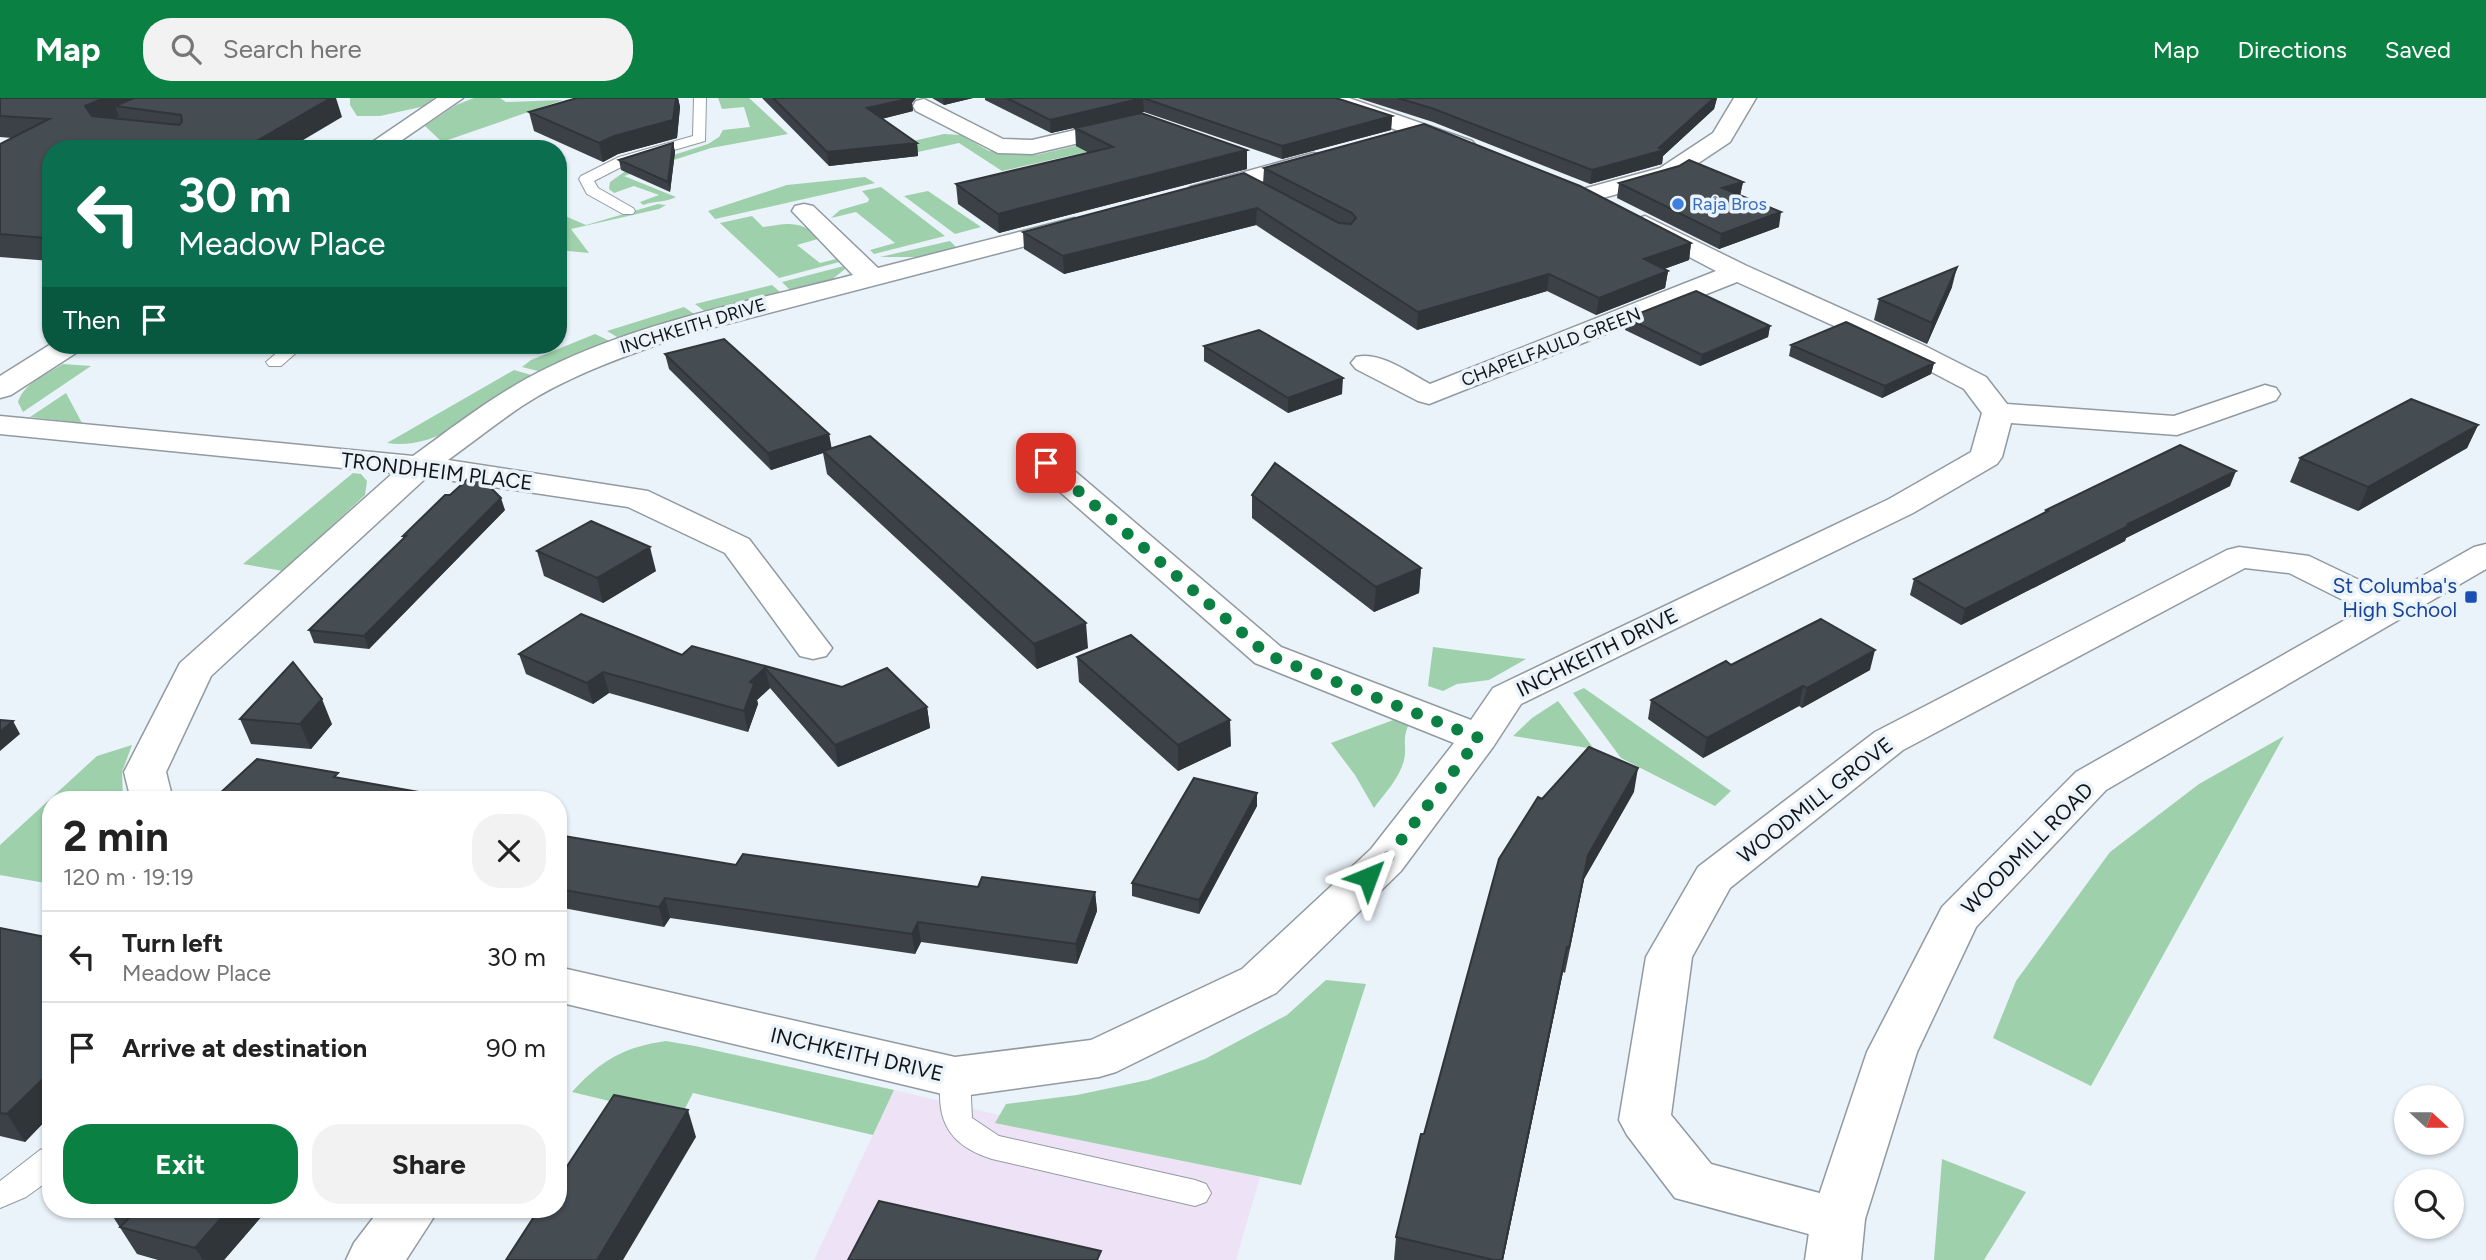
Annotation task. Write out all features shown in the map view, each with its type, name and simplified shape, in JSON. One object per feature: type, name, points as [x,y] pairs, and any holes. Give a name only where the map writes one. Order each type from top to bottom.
[{"type":"street","points":[[387,140],[452,98]]},
{"type":"street","points":[[1328,98],[1499,159]]},
{"type":"street","points":[[1588,195],[1668,173],[1721,137],[1745,98]]},
{"type":"street","points":[[924,106],[998,146],[1032,147],[1143,121]]},
{"type":"street","points":[[1167,201],[1423,130]]},
{"type":"street","points":[[1550,180],[1588,195],[1738,272],[1915,352],[1975,383],[1998,414],[2177,426],[2265,394]]},
{"type":"street","points":[[807,210],[871,278]]},
{"type":"street","name":"INCHKEITH DRIVE","points":[[150,791],[145,772],[194,671],[420,466],[512,399],[558,374],[674,328],[1105,218]]},
{"type":"street","name":"CHAPELFAULD GREEN","points":[[1366,363],[1429,395],[1738,272]]},
{"type":"street","points":[[0,389],[55,354]]},
{"type":"street","name":"INCHKEITH DRIVE","points":[[567,996],[955,1077],[1099,1058],[1259,981],[1386,860],[1479,738],[1507,696],[1901,506],[1986,457],[1998,414]]},
{"type":"street","name":"TRONDHEIM PLACE","points":[[0,425],[420,466],[636,498],[737,546],[813,648]]},
{"type":"street","points":[[1046,463],[1268,655],[1479,738]]},
{"type":"street","name":"WOODMILL ROAD","points":[[1836,1240],[1892,1052],[1958,918],[2091,781],[2486,554]]},
{"type":"street","name":"WOODMILL GROVE","points":[[1836,1240],[1694,1182],[1645,1120],[1669,957],[1714,878],[1889,741],[2239,557],[2297,563],[2390,609]]},
{"type":"street","points":[[374,1260],[405,1218]]},
{"type":"lane","points":[[628,211],[592,191],[586,179],[624,160],[700,138],[700,98]]},
{"type":"lane","points":[[275,362],[285,354]]},
{"type":"lane","points":[[955,1077],[955,1115],[965,1133],[992,1147],[1195,1193]]},
{"type":"lane","points":[[0,1195],[15,1189],[42,1168]]},
{"type":"shaded area","points":[[894,1090],[1260,1177],[1236,1260],[814,1260]]},
{"type":"green space","points":[[350,98],[433,98],[434,104],[380,116],[357,116],[350,105]]},
{"type":"green space","points":[[474,98],[500,98],[506,102],[563,100],[448,140],[440,140],[425,126],[456,105]]},
{"type":"green space","points":[[718,98],[749,98],[788,134],[711,148],[624,176],[676,197],[669,200],[643,205],[640,202],[659,195],[634,186],[614,193],[609,189],[610,182],[627,170],[708,144],[719,137],[723,130],[750,127],[744,107],[722,109]]},
{"type":"green space","points":[[1145,130],[1167,134],[1002,171],[959,143],[886,159],[913,141],[944,134],[961,135],[989,151],[1036,155]]},
{"type":"green space","points":[[865,177],[875,183],[715,219],[708,211],[787,185]]},
{"type":"green space","points":[[881,187],[945,236],[874,254],[870,250],[895,243],[856,212],[831,218],[840,210],[868,202],[869,199],[862,191]]},
{"type":"green space","points":[[928,191],[981,227],[955,234],[904,196]]},
{"type":"green space","points":[[658,204],[666,205],[659,209],[571,229],[589,253],[567,251],[567,217],[586,225]]},
{"type":"green space","points":[[752,216],[763,227],[794,224],[806,228],[821,238],[797,245],[820,263],[844,257],[843,261],[779,278],[720,223]]},
{"type":"green space","points":[[950,241],[958,249],[926,257],[880,257]]},
{"type":"green space","points":[[844,266],[845,269],[830,281],[791,291],[782,282]]},
{"type":"green space","points":[[772,285],[781,293],[707,313],[695,304]]},
{"type":"green space","points":[[684,307],[697,316],[622,340],[607,331]]},
{"type":"green space","points":[[595,334],[614,343],[546,373],[522,367],[546,354],[567,354],[567,345]]},
{"type":"green space","points":[[63,364],[91,366],[23,412],[18,402],[25,389]]},
{"type":"green space","points":[[514,370],[538,377],[446,433],[406,444],[387,443]]},
{"type":"green space","points":[[66,393],[82,423],[30,417]]},
{"type":"green space","points":[[353,473],[361,474],[367,481],[365,495],[283,571],[243,564]]},
{"type":"green space","points":[[1433,647],[1526,659],[1489,680],[1457,684],[1443,691],[1428,686]]},
{"type":"green space","points":[[1584,688],[1731,791],[1715,806],[1621,758],[1573,693]]},
{"type":"green space","points":[[1558,701],[1594,749],[1513,736],[1532,718]]},
{"type":"green space","points":[[1396,719],[1408,726],[1404,760],[1395,779],[1374,808],[1355,775],[1331,743]]},
{"type":"green space","points":[[2284,736],[2091,1086],[1993,1038],[2016,981],[2110,852],[2199,784]]},
{"type":"green space","points":[[132,745],[122,772],[123,791],[59,791],[97,756]]},
{"type":"green space","points":[[42,806],[42,882],[0,875],[0,845]]},
{"type":"green space","points":[[1326,980],[1366,984],[1301,1185],[995,1123],[1006,1104],[1077,1095],[1148,1080],[1205,1059],[1287,1015]]},
{"type":"green space","points":[[666,1041],[894,1090],[873,1135],[693,1093],[680,1118],[572,1092],[603,1063],[625,1051]]},
{"type":"green space","points":[[1942,1159],[2026,1192],[1984,1260],[1934,1260]]},
{"type":"building","points":[[0,98],[104,98],[85,106],[92,116],[179,125],[182,122],[181,115],[115,106],[134,98],[331,98],[259,140],[42,140],[42,238],[0,234],[0,144],[49,119],[0,116]]},
{"type":"building","points":[[577,98],[676,98],[673,120],[614,136],[599,143],[529,112]]},
{"type":"building","points":[[773,98],[912,98],[867,108],[917,143],[827,152]]},
{"type":"building","points":[[1007,98],[1143,98],[1050,120]]},
{"type":"building","points":[[1143,98],[1336,98],[1392,116],[1282,146]]},
{"type":"building","points":[[1398,98],[1714,98],[1659,148],[1664,150],[1592,170],[1434,109]]},
{"type":"building","points":[[1141,113],[1247,150],[998,214],[956,184],[1113,147],[1075,128]]},
{"type":"building","points":[[1424,124],[1580,186],[1691,243],[1644,259],[1668,271],[1599,298],[1549,274],[1418,312],[1257,208],[1063,256],[1023,232],[1244,173],[1339,223],[1351,224],[1356,218],[1352,213],[1264,168]]},
{"type":"building","points":[[673,143],[668,182],[619,160]]},
{"type":"building","points":[[1689,160],[1743,182],[1722,188],[1781,212],[1721,234],[1619,183],[1679,166]]},
{"type":"building","points":[[1957,267],[1932,323],[1879,299]]},
{"type":"building","points":[[1696,291],[1770,326],[1702,355],[1627,318]]},
{"type":"building","points":[[1846,322],[1934,363],[1885,386],[1791,345]]},
{"type":"building","points":[[1259,330],[1343,378],[1288,398],[1204,346]]},
{"type":"building","points":[[724,339],[829,434],[768,453],[665,354]]},
{"type":"building","points":[[2411,399],[2478,425],[2368,487],[2300,458]]},
{"type":"building","points":[[870,436],[1086,623],[1034,644],[823,451]]},
{"type":"building","points":[[2180,445],[2236,471],[1965,609],[1914,579],[2048,511],[2046,510]]},
{"type":"building","points":[[1275,463],[1421,568],[1376,587],[1252,495]]},
{"type":"building","points":[[472,475],[479,476],[501,498],[364,636],[309,630],[445,495],[450,495]]},
{"type":"building","points":[[591,521],[650,547],[597,578],[537,551]]},
{"type":"building","points":[[581,614],[682,655],[692,646],[842,687],[887,668],[927,707],[835,745],[765,668],[750,682],[754,684],[744,711],[603,672],[587,683],[519,654]]},
{"type":"building","points":[[1821,619],[1875,650],[1807,688],[1803,686],[1707,738],[1651,700],[1726,661],[1731,665]]},
{"type":"building","points":[[1131,635],[1230,720],[1178,745],[1077,657]]},
{"type":"building","points":[[293,662],[322,699],[300,724],[240,719]]},
{"type":"building","points":[[0,720],[13,721],[0,732]]},
{"type":"building","points":[[1589,747],[1638,768],[1588,855],[1502,1260],[1396,1237],[1421,1134],[1424,1134],[1499,859],[1538,797],[1542,799]]},
{"type":"building","points":[[257,759],[338,773],[334,777],[413,791],[222,791]]},
{"type":"building","points":[[1194,778],[1257,793],[1199,900],[1132,883]]},
{"type":"building","points":[[567,837],[736,865],[743,854],[978,887],[982,877],[1095,892],[1076,944],[918,922],[912,934],[665,898],[659,907],[567,891]]},
{"type":"building","points":[[0,928],[42,936],[42,1080],[7,1114],[0,1113]]},
{"type":"building","points":[[614,1095],[688,1110],[597,1260],[506,1260],[533,1218],[567,1218],[567,1166]]},
{"type":"building","points":[[879,1201],[1101,1251],[1097,1260],[848,1260]]},
{"type":"building","points":[[129,1218],[221,1218],[195,1248],[120,1227]]},
{"type":"place","name":"Raja Bros","points":[[1678,204]]},
{"type":"place","name":"St Columba's High School","points":[[2471,597]]},
{"type":"route","points":[[1046,463],[1268,655],[1479,738],[1386,860],[1368,877]]}]
